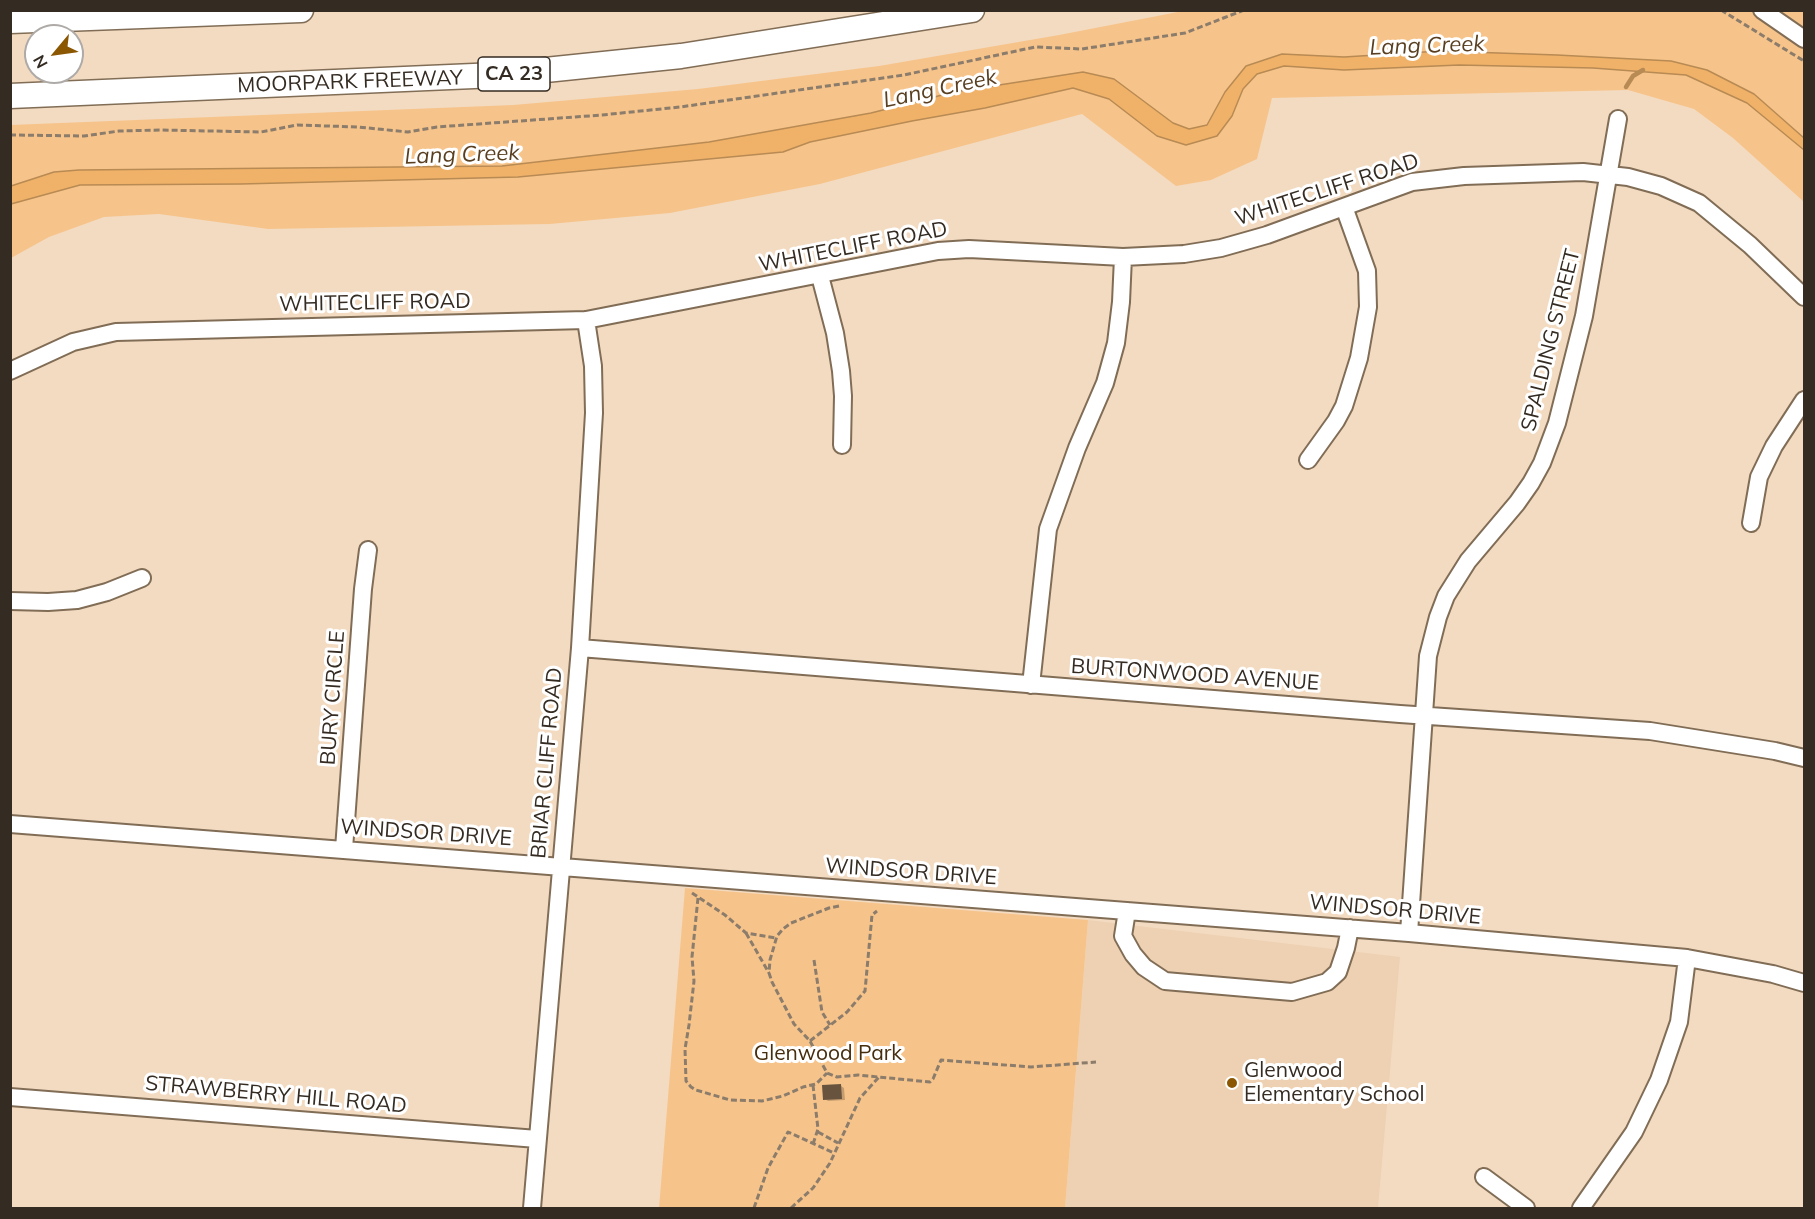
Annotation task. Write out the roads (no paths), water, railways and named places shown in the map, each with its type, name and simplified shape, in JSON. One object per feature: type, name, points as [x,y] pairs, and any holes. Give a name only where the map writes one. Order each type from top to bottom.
[{"type":"highway","points":[[10,11],[21,10]]},
{"type":"highway","points":[[10,21],[301,10]]},
{"type":"highway","name":"MOORPARK FREEWAY","points":[[10,97],[497,75],[681,56],[972,10]]},
{"type":"street","points":[[1762,10],[1804,39]]},
{"type":"street","name":"SPALDING STREET","points":[[1410,933],[1428,656],[1446,596],[1468,561],[1531,483],[1542,463],[1557,423],[1584,316],[1618,118]]},
{"type":"street","name":"WHITECLIFF ROAD","points":[[10,371],[73,342],[116,332],[586,320],[820,276],[927,253],[969,249],[1123,257],[1184,254],[1221,248],[1268,235],[1412,182],[1439,177],[1583,172],[1628,177],[1661,186],[1700,203],[1750,245],[1804,297]]},
{"type":"street","points":[[1308,460],[1344,406],[1359,358],[1368,307],[1367,272],[1344,207]]},
{"type":"street","points":[[1032,685],[1048,529],[1077,448],[1105,383],[1113,353],[1121,302],[1123,257]]},
{"type":"street","points":[[820,276],[835,333],[841,371],[842,445]]},
{"type":"street","name":"BRIAR CLIFF ROAD","points":[[532,1209],[580,648],[594,413],[592,366],[586,320]]},
{"type":"street","points":[[1750,523],[1759,477],[1774,446],[1804,400]]},
{"type":"street","name":"BURY CIRCLE","points":[[344,849],[363,589],[368,550]]},
{"type":"street","points":[[10,601],[77,600],[107,592],[142,578]]},
{"type":"street","name":"BURTONWOOD AVENUE","points":[[580,648],[1032,685],[1650,731],[1804,758]]},
{"type":"street","name":"WINDSOR DRIVE","points":[[10,824],[1410,933],[1687,958],[1773,974],[1804,983]]},
{"type":"street","points":[[1127,911],[1123,936],[1133,954],[1144,967],[1165,981],[1292,992],[1327,982],[1338,972],[1347,948],[1350,928]]},
{"type":"street","points":[[1581,1209],[1634,1132],[1659,1080],[1679,1022],[1687,958]]},
{"type":"street","name":"STRAWBERRY HILL ROAD","points":[[10,1097],[537,1139]]},
{"type":"street","points":[[1484,1177],[1526,1209]]},
{"type":"waterway","points":[[1626,87],[1633,76],[1643,70]]},
{"type":"place","name":"Glenwood Elementary School","points":[[1232,1083]]},
{"type":"water label","name":"Lang Creek","points":[[1427,46]]},
{"type":"water label","name":"Lang Creek","points":[[940,89]]},
{"type":"water label","name":"Lang Creek","points":[[462,155]]},
{"type":"park label","name":"Glenwood Park","points":[[828,1054]]}]
